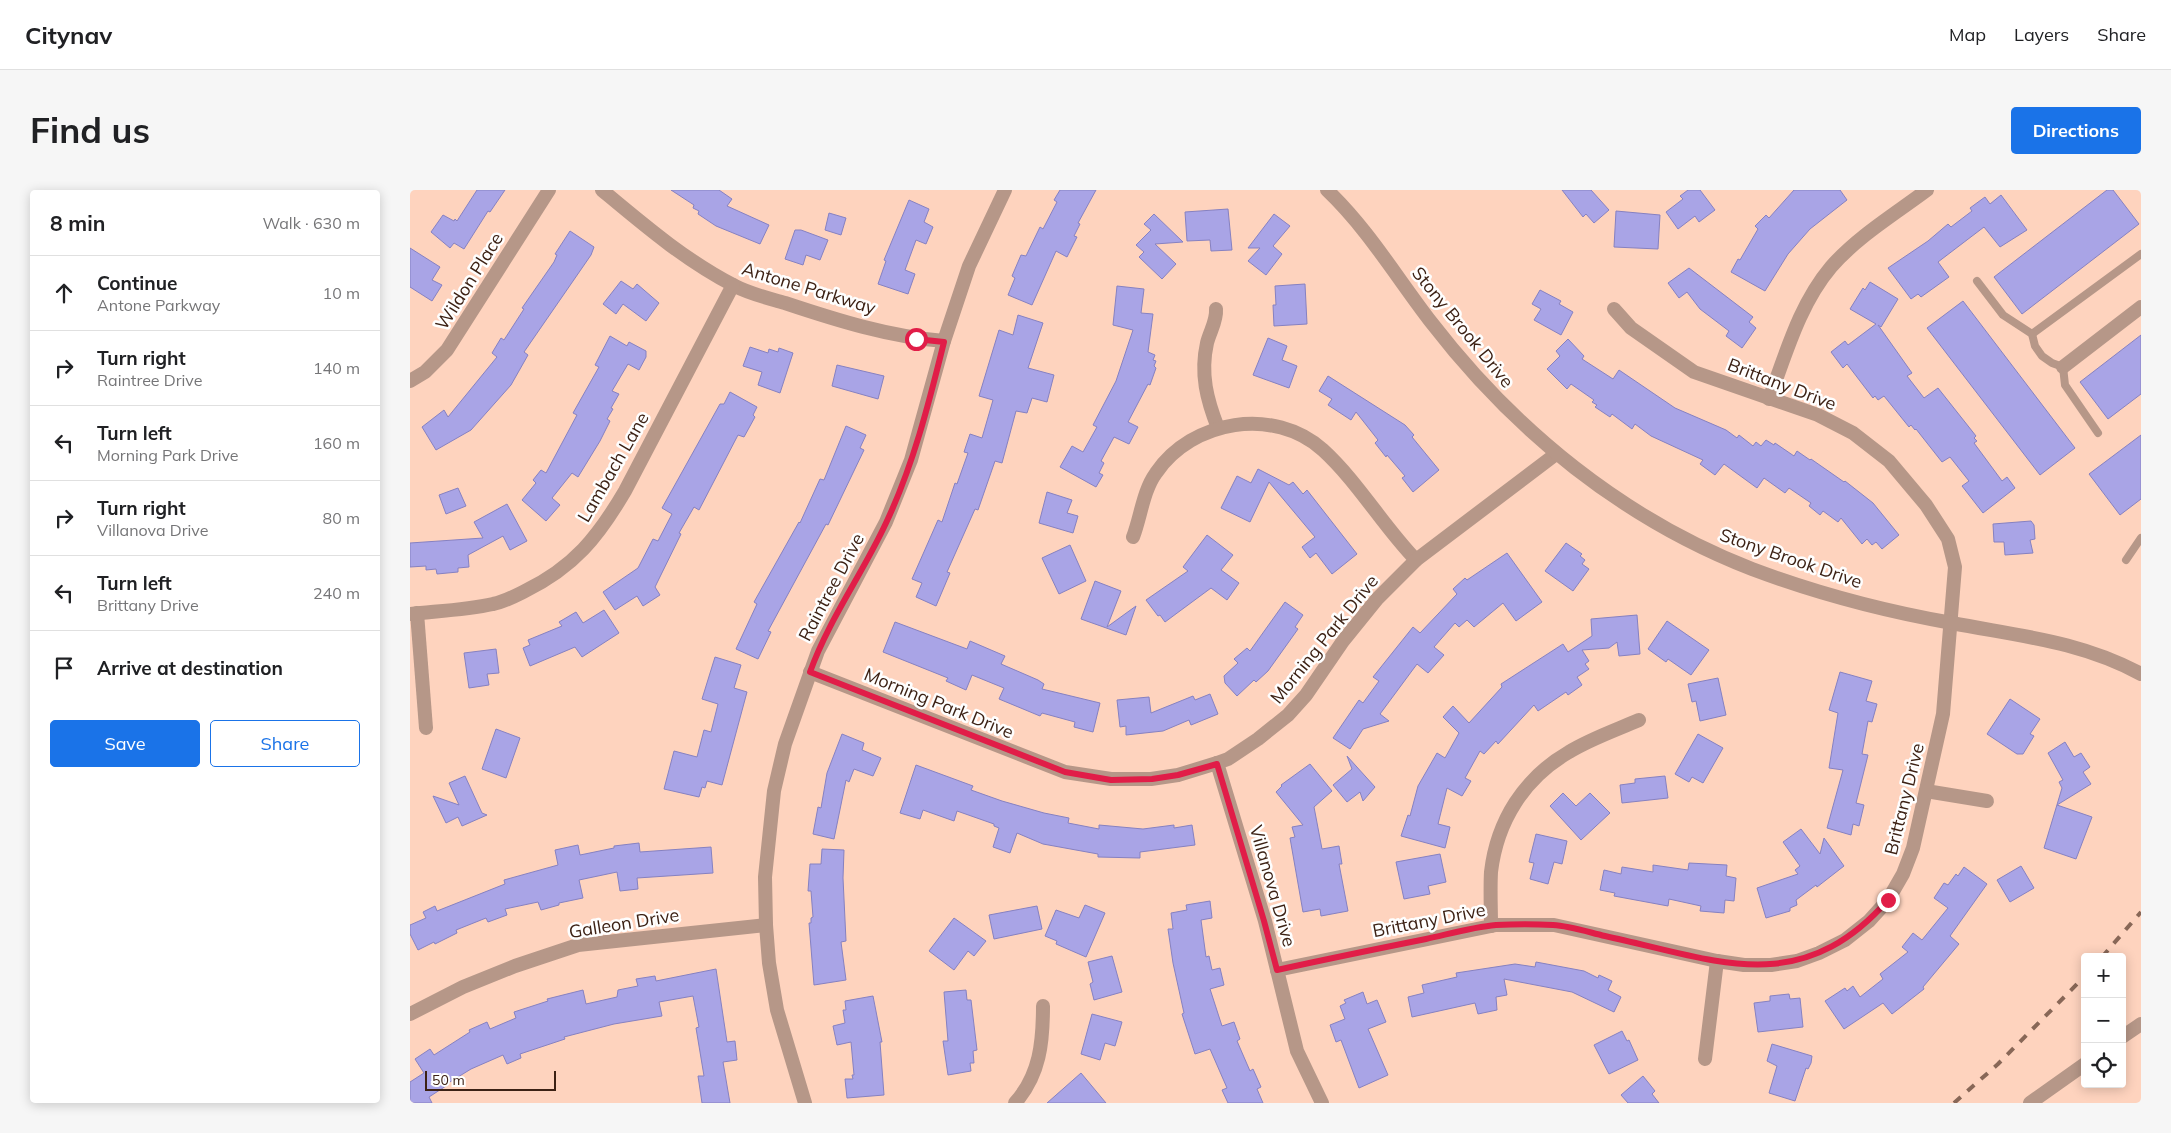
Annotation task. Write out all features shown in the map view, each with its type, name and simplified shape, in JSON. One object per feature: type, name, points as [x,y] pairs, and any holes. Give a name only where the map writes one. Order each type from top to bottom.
[{"type":"street","name":"Wildon Place","points":[[410,382],[425,372],[447,350],[549,190]]},
{"type":"street","name":"Antone Parkway","points":[[602,190],[656,235],[733,285],[811,312],[916,339],[944,342]]},
{"type":"street","name":"Raintree Drive","points":[[805,1103],[777,1010],[766,925],[765,876],[768,829],[774,791],[785,744],[823,640],[886,522],[911,460],[944,342],[970,266],[1005,190]]},
{"type":"street","name":"Stony Brook Drive","points":[[1327,190],[1364,231],[1431,322],[1474,376],[1509,412],[1556,454],[1618,500],[1702,547],[1751,568],[1833,596],[1949,623],[2072,646],[2113,659],[2141,674]]},
{"type":"street","points":[[1769,399],[1804,309],[1826,273],[1851,247],[1927,190]]},
{"type":"street","name":"Lambach Lane","points":[[413,613],[495,604],[558,573],[588,546],[609,518],[625,491],[733,285]]},
{"type":"street","points":[[2063,367],[2141,307]]},
{"type":"street","points":[[1216,309],[1217,318],[1209,335],[1203,368],[1209,404],[1218,428]]},
{"type":"street","name":"Brittany Drive","points":[[1277,970],[1491,926],[1554,925],[1744,965],[1771,965],[1797,961],[1845,940],[1869,922],[1888,900],[1903,874],[1913,848],[1943,714],[1955,567],[1948,539],[1926,505],[1889,462],[1853,433],[1818,414],[1769,399],[1694,372],[1631,328],[1614,309]]},
{"type":"street","points":[[1133,536],[1141,517],[1145,496],[1157,471],[1181,447],[1201,434],[1218,428],[1239,423],[1260,424],[1283,428],[1309,440],[1333,461],[1416,560]]},
{"type":"street","name":"Morning Park Drive","points":[[810,672],[1065,772],[1111,780],[1152,779],[1178,775],[1217,764],[1258,740],[1288,715],[1306,695],[1343,641],[1377,599],[1416,560],[1556,454]]},
{"type":"street","points":[[413,613],[426,728]]},
{"type":"street","points":[[1491,926],[1491,873],[1495,847],[1505,820],[1518,796],[1534,778],[1558,758],[1571,750],[1639,720]]},
{"type":"street","name":"Villanova Drive","points":[[1217,764],[1264,921],[1297,1051],[1322,1103]]},
{"type":"street","points":[[1926,792],[1987,801]]},
{"type":"street","name":"Galleon Drive","points":[[410,1014],[463,987],[515,966],[578,945],[766,925]]},
{"type":"street","points":[[1705,1059],[1717,960]]},
{"type":"street","points":[[1015,1103],[1033,1075],[1041,1054],[1043,1006]]},
{"type":"street","points":[[2126,1034],[2141,1024]]},
{"type":"street","points":[[2030,1103],[2081,1067]]},
{"type":"lane","points":[[2032,334],[2141,254]]},
{"type":"lane","points":[[1977,281],[2003,315],[2032,334],[2035,346],[2042,356],[2052,364],[2063,367],[2065,385],[2098,433]]},
{"type":"lane","points":[[2126,560],[2141,538]]},
{"type":"building","points":[[477,190],[505,190],[490,212],[488,211],[464,249],[454,243],[450,248],[431,232],[443,215],[457,221]]},
{"type":"building","points":[[671,190],[719,190],[732,199],[727,206],[769,225],[760,244],[716,226],[698,214],[699,211],[693,208],[694,205]]},
{"type":"building","points":[[1060,190],[1096,190],[1078,223],[1080,224],[1074,236],[1077,237],[1067,257],[1056,251],[1032,305],[1008,295],[1015,278],[1012,276],[1021,255],[1026,256],[1040,227],[1043,229],[1057,202],[1054,200]]},
{"type":"building","points":[[1562,190],[1591,190],[1609,210],[1594,223],[1586,214],[1583,217]]},
{"type":"building","points":[[1688,190],[1700,190],[1715,210],[1699,222],[1695,216],[1678,229],[1666,212],[1683,199],[1680,196]]},
{"type":"building","points":[[1794,190],[1840,190],[1847,200],[1810,229],[1788,254],[1765,291],[1731,272],[1758,229],[1755,226],[1766,215],[1769,218]]},
{"type":"building","points":[[2107,190],[2113,190],[2139,224],[2022,314],[1994,277]]},
{"type":"building","points":[[2001,195],[2027,230],[2000,247],[1984,227],[1938,262],[1949,277],[1921,297],[1918,294],[1911,299],[1888,268],[1928,241],[1948,224],[1951,227],[1972,211],[1970,208],[1985,197],[1990,204]]},
{"type":"building","points":[[909,200],[929,209],[924,222],[933,227],[926,244],[916,240],[905,270],[915,274],[908,294],[878,284],[886,261],[884,260]]},
{"type":"building","points":[[1228,209],[1232,250],[1211,251],[1210,240],[1187,241],[1185,212]]},
{"type":"building","points":[[1616,211],[1660,215],[1658,249],[1614,247]]},
{"type":"building","points":[[829,213],[846,218],[841,235],[825,230]]},
{"type":"building","points":[[1154,214],[1183,242],[1155,244],[1176,264],[1162,279],[1139,257],[1144,252],[1136,245],[1151,230],[1144,224]]},
{"type":"building","points":[[1274,214],[1290,226],[1273,246],[1282,254],[1266,275],[1248,261],[1260,248],[1248,248]]},
{"type":"building","points":[[795,230],[801,230],[828,240],[820,260],[806,255],[803,265],[785,259]]},
{"type":"building","points":[[570,231],[594,247],[591,255],[524,352],[528,355],[511,385],[471,430],[436,450],[422,427],[444,410],[448,417],[497,357],[492,353],[501,338],[504,340],[524,309],[522,308],[554,262],[557,255],[555,254]]},
{"type":"building","points":[[410,248],[440,267],[432,280],[442,285],[432,301],[410,287]]},
{"type":"building","points":[[1689,268],[1753,317],[1749,322],[1756,328],[1742,348],[1726,336],[1729,331],[1700,309],[1687,292],[1679,298],[1668,283]]},
{"type":"building","points":[[621,281],[633,289],[637,284],[659,303],[646,321],[623,304],[616,314],[603,304]]},
{"type":"building","points":[[1870,282],[1898,299],[1881,327],[1878,325],[1912,373],[1907,376],[1924,398],[1938,388],[1976,436],[1974,438],[1977,441],[1974,443],[2002,481],[2007,477],[2015,488],[1983,513],[1962,486],[1969,481],[1950,457],[1942,462],[1916,429],[1911,425],[1909,427],[1884,396],[1878,400],[1875,396],[1873,398],[1847,364],[1843,368],[1831,352],[1845,341],[1848,345],[1876,324],[1850,309],[1863,288],[1865,290]]},
{"type":"building","points":[[1305,284],[1307,324],[1274,326],[1273,305],[1276,305],[1275,286]]},
{"type":"building","points":[[1117,286],[1144,289],[1141,313],[1153,314],[1148,352],[1155,355],[1153,360],[1156,361],[1154,366],[1156,368],[1150,385],[1148,384],[1128,422],[1138,427],[1129,444],[1114,437],[1101,461],[1104,463],[1099,473],[1103,475],[1096,487],[1060,467],[1072,446],[1083,452],[1097,427],[1093,425],[1116,381],[1133,330],[1113,325]]},
{"type":"building","points":[[1540,290],[1561,301],[1559,304],[1573,312],[1561,335],[1534,320],[1541,309],[1532,304]]},
{"type":"building","points":[[1963,301],[2075,448],[2040,475],[1927,328]]},
{"type":"building","points":[[1018,315],[1043,323],[1028,368],[1054,375],[1047,402],[1032,398],[1027,413],[1016,411],[1002,463],[995,461],[978,510],[975,509],[947,572],[950,573],[936,606],[916,597],[922,583],[912,579],[938,520],[942,522],[955,483],[957,484],[968,453],[964,452],[970,434],[982,438],[993,400],[979,396],[999,330],[1013,335]]},
{"type":"building","points":[[2141,335],[2141,394],[2108,419],[2080,382]]},
{"type":"building","points":[[610,336],[627,346],[629,342],[646,351],[646,357],[639,370],[628,364],[612,391],[619,394],[611,408],[613,409],[607,419],[610,421],[600,441],[578,477],[572,473],[552,498],[560,505],[546,521],[522,500],[536,483],[533,480],[541,470],[546,473],[577,415],[573,413],[599,367],[595,365]]},
{"type":"building","points":[[1268,338],[1287,346],[1282,360],[1297,366],[1289,388],[1253,375]]},
{"type":"building","points":[[1568,339],[1584,356],[1582,359],[1613,379],[1619,370],[1675,408],[1726,430],[1737,438],[1739,435],[1753,446],[1756,442],[1761,446],[1766,440],[1774,445],[1775,443],[1794,456],[1797,451],[1811,459],[1845,481],[1873,503],[1899,535],[1882,549],[1876,542],[1872,545],[1867,539],[1862,544],[1841,518],[1838,522],[1823,511],[1820,515],[1809,506],[1811,503],[1789,488],[1785,493],[1764,478],[1757,488],[1724,464],[1715,475],[1700,464],[1703,460],[1651,436],[1635,424],[1632,429],[1612,414],[1610,417],[1595,407],[1597,405],[1592,402],[1594,400],[1571,384],[1567,389],[1547,369],[1560,356],[1556,351]]},
{"type":"building","points":[[750,347],[768,353],[769,349],[778,352],[779,348],[793,353],[780,393],[758,385],[762,372],[743,366]]},
{"type":"building","points":[[837,365],[884,376],[878,399],[832,386]]},
{"type":"building","points":[[1328,376],[1405,425],[1414,435],[1412,437],[1439,470],[1413,492],[1402,478],[1405,476],[1375,443],[1378,440],[1356,412],[1351,420],[1328,405],[1332,399],[1319,391]]},
{"type":"building","points":[[730,392],[757,407],[753,415],[755,417],[744,437],[738,435],[699,510],[694,507],[679,533],[681,534],[655,587],[660,595],[643,606],[637,596],[615,610],[603,592],[638,568],[653,539],[658,541],[672,514],[662,508],[720,404],[724,404]]},
{"type":"building","points":[[846,426],[866,435],[860,448],[864,450],[828,525],[826,524],[768,631],[771,632],[758,659],[736,649],[757,604],[754,602],[800,523],[820,479],[824,480]]},
{"type":"building","points":[[2141,435],[2141,499],[2120,515],[2089,474]]},
{"type":"building","points":[[1258,469],[1289,485],[1293,482],[1303,494],[1307,490],[1357,554],[1332,574],[1316,553],[1310,558],[1302,547],[1315,537],[1269,482],[1250,522],[1221,508],[1237,476],[1251,483]]},
{"type":"building","points":[[458,488],[466,506],[446,514],[439,495]]},
{"type":"building","points":[[1047,492],[1072,500],[1067,513],[1078,516],[1073,533],[1039,523]]},
{"type":"building","points":[[507,504],[527,541],[510,550],[503,536],[468,555],[469,567],[458,568],[458,572],[437,574],[436,569],[426,570],[426,566],[410,567],[410,543],[483,538],[474,522]]},
{"type":"building","points":[[2031,521],[2034,525],[2035,539],[2030,540],[2033,553],[2005,555],[2004,542],[1994,542],[1993,524]]},
{"type":"building","points":[[1207,535],[1233,555],[1221,570],[1239,583],[1227,600],[1211,588],[1165,622],[1146,600],[1188,571],[1183,567]]},
{"type":"building","points":[[1566,543],[1582,554],[1580,556],[1585,560],[1582,564],[1589,569],[1573,591],[1545,571]]},
{"type":"building","points":[[1070,545],[1086,581],[1059,594],[1042,558]]},
{"type":"building","points":[[1507,553],[1542,602],[1516,621],[1503,603],[1474,627],[1467,620],[1459,627],[1455,623],[1434,647],[1444,655],[1428,673],[1417,664],[1380,714],[1389,721],[1363,729],[1350,749],[1333,738],[1359,700],[1363,703],[1379,681],[1373,677],[1413,627],[1420,633],[1457,594],[1453,589],[1465,578],[1467,580]]},
{"type":"building","points":[[1095,581],[1121,591],[1107,627],[1136,606],[1126,635],[1081,619]]},
{"type":"building","points":[[1285,602],[1303,615],[1295,627],[1298,629],[1268,671],[1256,682],[1254,680],[1237,696],[1225,683],[1224,676],[1238,663],[1234,659],[1247,648],[1250,651]]},
{"type":"building","points":[[604,610],[619,633],[582,657],[575,647],[530,666],[523,648],[530,645],[528,640],[562,626],[559,622],[576,612],[583,623]]},
{"type":"building","points":[[1637,615],[1640,654],[1619,656],[1617,642],[1609,648],[1582,650],[1589,661],[1585,664],[1589,669],[1577,677],[1582,685],[1568,695],[1566,692],[1538,711],[1534,705],[1498,744],[1496,741],[1484,754],[1480,751],[1465,778],[1471,781],[1462,796],[1447,788],[1438,824],[1450,827],[1445,848],[1401,836],[1408,815],[1410,816],[1418,786],[1437,753],[1445,758],[1459,733],[1443,717],[1453,706],[1469,723],[1502,687],[1501,684],[1563,644],[1568,652],[1592,636],[1591,619]]},
{"type":"building","points":[[1667,621],[1709,650],[1691,675],[1668,659],[1666,662],[1648,649]]},
{"type":"building","points":[[895,622],[967,649],[970,641],[1005,656],[1001,664],[1038,680],[1044,684],[1042,689],[1100,703],[1093,732],[1074,727],[1075,722],[1042,713],[1040,716],[999,699],[1004,688],[972,675],[966,690],[946,681],[948,678],[883,652]]},
{"type":"building","points":[[496,649],[499,673],[487,674],[489,685],[469,688],[464,653]]},
{"type":"building","points":[[715,657],[741,665],[734,688],[747,692],[722,785],[707,781],[705,788],[702,787],[699,797],[664,789],[674,751],[697,757],[704,730],[711,732],[718,704],[702,699]]},
{"type":"building","points":[[1840,672],[1872,681],[1866,701],[1877,704],[1872,722],[1868,721],[1862,754],[1868,755],[1856,803],[1864,805],[1859,826],[1853,824],[1851,835],[1827,828],[1843,770],[1829,768],[1838,713],[1829,710]]},
{"type":"building","points":[[1718,678],[1726,715],[1700,721],[1696,701],[1692,702],[1688,684]]},
{"type":"building","points":[[1210,694],[1218,714],[1191,725],[1189,720],[1163,731],[1126,735],[1126,726],[1120,727],[1117,700],[1149,697],[1151,713],[1193,696],[1195,700]]},
{"type":"building","points":[[2010,699],[2040,719],[2030,734],[2034,736],[2023,754],[2017,754],[1987,734]]},
{"type":"building","points":[[496,729],[520,738],[506,778],[482,769]]},
{"type":"building","points":[[842,734],[864,743],[862,750],[881,758],[873,776],[854,769],[849,782],[846,780],[834,839],[813,834],[818,807],[821,808],[827,773]]},
{"type":"building","points":[[1698,734],[1723,748],[1703,783],[1692,777],[1689,782],[1675,774]]},
{"type":"building","points":[[2065,742],[2074,757],[2081,753],[2090,767],[2083,772],[2091,784],[2057,805],[2092,817],[2076,859],[2044,848],[2062,788],[2059,782],[2063,780],[2048,753]]},
{"type":"building","points":[[1347,756],[1375,787],[1363,801],[1360,792],[1347,802],[1333,785],[1352,769]]},
{"type":"building","points":[[1310,764],[1332,791],[1314,807],[1322,849],[1339,846],[1342,864],[1339,864],[1348,911],[1321,916],[1320,909],[1303,912],[1290,838],[1295,837],[1292,827],[1303,825],[1276,792],[1281,785]]},
{"type":"building","points":[[916,765],[973,786],[971,790],[1002,801],[1069,818],[1068,823],[1099,829],[1099,825],[1143,829],[1174,825],[1174,828],[1192,825],[1195,845],[1140,852],[1140,858],[1098,857],[1098,854],[1043,844],[1017,833],[1010,853],[993,847],[999,828],[994,826],[994,824],[957,811],[954,821],[923,810],[920,819],[900,813]]},
{"type":"building","points":[[465,776],[482,813],[487,815],[462,826],[458,817],[446,823],[433,796],[459,805],[449,783]]},
{"type":"building","points":[[1665,776],[1668,798],[1622,803],[1620,785],[1635,783],[1635,779]]},
{"type":"building","points":[[1563,793],[1576,806],[1590,793],[1610,813],[1581,840],[1550,806]]},
{"type":"building","points":[[1801,829],[1820,854],[1824,838],[1844,866],[1817,887],[1816,885],[1796,900],[1797,905],[1790,908],[1790,911],[1766,918],[1757,888],[1798,874],[1795,870],[1800,866],[1783,842]]},
{"type":"building","points":[[1536,834],[1567,841],[1562,864],[1554,862],[1548,884],[1530,879],[1534,863],[1529,862]]},
{"type":"building","points":[[639,843],[640,852],[711,847],[713,873],[637,878],[638,889],[620,891],[617,872],[579,880],[583,898],[559,903],[559,905],[541,910],[538,902],[505,909],[507,915],[488,922],[486,918],[456,930],[457,933],[418,950],[410,934],[410,925],[426,918],[423,912],[435,906],[437,911],[505,884],[504,880],[558,865],[555,850],[578,845],[580,855],[614,848],[614,846]]},
{"type":"building","points":[[822,849],[844,850],[843,878],[846,941],[841,942],[846,980],[814,985],[809,923],[811,923],[811,918],[813,917],[811,891],[808,891],[810,864],[821,864]]},
{"type":"building","points":[[1440,854],[1446,882],[1428,886],[1430,894],[1404,899],[1396,862]]},
{"type":"building","points":[[1689,863],[1727,865],[1726,876],[1736,878],[1734,901],[1725,900],[1724,913],[1700,911],[1701,906],[1669,899],[1668,906],[1614,896],[1615,893],[1600,890],[1604,870],[1621,874],[1622,867],[1653,872],[1653,865],[1688,870]]},
{"type":"building","points":[[2021,866],[2034,888],[2010,902],[1997,880]]},
{"type":"building","points":[[1964,867],[1987,884],[1950,936],[1959,944],[1923,987],[1924,989],[1892,1014],[1883,1003],[1844,1029],[1825,1001],[1845,988],[1847,991],[1853,986],[1860,997],[1883,979],[1880,974],[1908,952],[1902,947],[1913,933],[1922,940],[1948,908],[1934,898],[1944,883],[1948,885]]},
{"type":"building","points":[[1210,901],[1212,918],[1201,920],[1206,957],[1209,956],[1212,970],[1220,968],[1224,985],[1210,989],[1222,1026],[1234,1022],[1240,1039],[1237,1041],[1250,1071],[1253,1069],[1261,1087],[1257,1089],[1263,1103],[1228,1103],[1222,1090],[1227,1088],[1210,1049],[1195,1054],[1182,1014],[1184,1013],[1168,929],[1173,929],[1171,913],[1187,910],[1186,905]]},
{"type":"building","points":[[1085,905],[1105,913],[1086,957],[1056,944],[1057,941],[1045,936],[1056,910],[1079,918]]},
{"type":"building","points":[[1037,906],[1042,929],[994,939],[989,915]]},
{"type":"building","points":[[954,918],[986,941],[974,956],[968,951],[954,970],[929,951]]},
{"type":"building","points":[[1112,956],[1122,992],[1094,1000],[1090,984],[1093,982],[1088,962]]},
{"type":"building","points":[[1536,962],[1584,971],[1598,978],[1599,975],[1612,981],[1608,990],[1621,997],[1614,1012],[1572,992],[1504,979],[1507,995],[1496,997],[1497,1010],[1478,1014],[1475,1003],[1412,1017],[1408,997],[1424,993],[1422,985],[1457,977],[1456,973],[1515,964],[1535,967]]},
{"type":"building","points":[[716,969],[727,1042],[735,1041],[737,1060],[723,1062],[730,1103],[702,1103],[698,1076],[704,1076],[696,1028],[699,1027],[693,996],[659,1002],[662,1016],[614,1024],[564,1037],[565,1039],[520,1054],[521,1058],[507,1064],[503,1055],[471,1069],[445,1085],[429,1097],[432,1103],[410,1103],[410,1082],[424,1073],[415,1059],[430,1049],[434,1055],[470,1032],[469,1030],[487,1022],[490,1029],[516,1018],[514,1012],[548,1001],[547,999],[583,990],[586,1004],[617,997],[618,990],[638,986],[636,979],[655,976],[656,981]]},
{"type":"building","points":[[966,990],[967,1000],[971,1000],[977,1050],[973,1051],[974,1063],[970,1063],[971,1071],[948,1075],[943,1041],[948,1041],[944,992]]},
{"type":"building","points":[[1363,992],[1367,1004],[1377,1000],[1386,1022],[1368,1029],[1388,1075],[1359,1088],[1341,1040],[1336,1042],[1330,1025],[1345,1019],[1340,1006],[1346,1003],[1344,1000]]},
{"type":"building","points":[[1789,994],[1790,999],[1800,998],[1803,1027],[1758,1032],[1754,1003],[1770,1001],[1770,996]]},
{"type":"building","points":[[873,996],[882,1042],[880,1042],[884,1095],[847,1098],[845,1079],[853,1079],[852,1075],[854,1075],[851,1042],[837,1045],[833,1026],[845,1023],[843,1010],[846,1010],[845,1001]]},
{"type":"building","points":[[1092,1014],[1122,1022],[1115,1046],[1105,1043],[1100,1060],[1081,1054]]},
{"type":"building","points":[[1622,1031],[1627,1041],[1629,1040],[1638,1060],[1609,1074],[1594,1045]]},
{"type":"building","points":[[1772,1044],[1812,1056],[1811,1063],[1808,1069],[1806,1068],[1795,1101],[1769,1093],[1777,1066],[1767,1061]]},
{"type":"building","points":[[1081,1073],[1106,1103],[1047,1103]]},
{"type":"building","points":[[1643,1076],[1655,1091],[1652,1094],[1659,1103],[1628,1103],[1621,1095]]},
{"type":"railway","points":[[2105,953],[2141,912]]},
{"type":"railway","points":[[1954,1103],[1998,1064],[2081,980]]},
{"type":"route","points":[[916,339],[944,342],[911,460],[886,522],[823,640],[810,672],[1065,772],[1111,780],[1152,779],[1178,775],[1217,764],[1277,970],[1496,925],[1554,925],[1744,965],[1771,965],[1797,961],[1845,940],[1869,922],[1888,900]]}]
